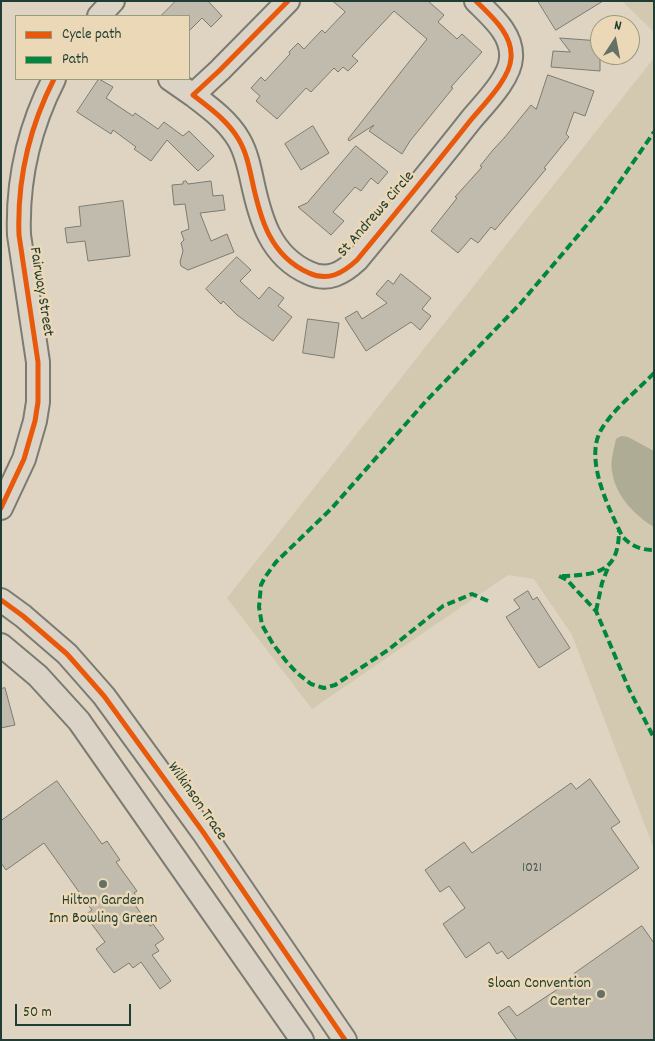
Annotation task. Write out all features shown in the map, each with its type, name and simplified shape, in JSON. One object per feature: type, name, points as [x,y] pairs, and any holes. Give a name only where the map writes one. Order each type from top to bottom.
[{"type":"street","points":[[100,15],[112,1]]},
{"type":"street","points":[[193,95],[288,1]]},
{"type":"street","name":"St Andrews Circle","points":[[171,80],[215,112],[229,125],[239,140],[247,158],[264,226],[282,254],[300,270],[321,277],[334,276],[346,270],[357,260],[453,144],[508,70],[511,57],[507,38],[494,20],[476,1]]},
{"type":"street","name":"Fairway Street","points":[[1,508],[24,459],[35,422],[38,402],[38,362],[18,235],[18,214],[19,194],[26,153],[38,112],[54,80]]},
{"type":"street","name":"Wilkinson Trace","points":[[1,600],[23,616],[67,654],[104,696],[202,832],[345,1040]]},
{"type":"street","points":[[1,645],[38,676],[79,721],[302,1040]]},
{"type":"shaded area","points":[[622,1],[654,1],[654,32],[640,18],[640,15],[636,15]]},
{"type":"shaded area","points":[[654,58],[654,849],[572,635],[534,579],[508,575],[312,709],[227,598]]},
{"type":"shaded area","points":[[621,436],[628,437],[654,451],[654,527],[639,517],[627,504],[614,480],[612,455],[616,439]]},
{"type":"building","points":[[176,1],[208,1],[222,16],[211,27],[202,18],[190,30],[190,15],[162,15]]},
{"type":"building","points":[[333,1],[428,1],[444,15],[438,22],[457,39],[462,34],[482,52],[451,87],[453,88],[410,141],[402,154],[369,131],[374,125],[349,141],[348,139],[427,39],[394,11],[352,56],[358,61],[348,71],[343,67],[338,72],[334,68],[311,92],[306,88],[277,119],[256,101],[260,96],[251,88],[261,77],[265,81],[298,43],[304,49],[322,30],[325,33],[345,12]]},
{"type":"building","points":[[538,1],[603,1],[556,30]]},
{"type":"building","points":[[560,38],[590,40],[590,65],[600,65],[600,71],[551,67],[553,51],[570,52]]},
{"type":"building","points":[[548,75],[594,91],[585,116],[574,112],[566,134],[569,137],[544,168],[546,169],[495,230],[491,227],[478,243],[471,238],[458,253],[431,231],[457,198],[455,197],[482,167],[480,166],[531,105],[536,109]]},
{"type":"building","points":[[98,80],[101,80],[113,87],[106,98],[133,116],[135,113],[158,129],[164,122],[183,136],[189,131],[214,156],[198,171],[167,140],[151,161],[113,130],[111,134],[77,112]]},
{"type":"building","points":[[313,126],[329,153],[301,170],[285,144]]},
{"type":"building","points":[[356,146],[388,172],[378,184],[371,178],[361,191],[355,187],[333,212],[344,221],[331,235],[298,207],[307,203]]},
{"type":"building","points":[[186,181],[188,184],[211,181],[213,196],[223,195],[225,210],[200,213],[211,241],[227,234],[234,252],[188,270],[181,266],[180,262],[183,251],[181,243],[184,240],[181,232],[189,229],[185,204],[174,205],[172,185],[183,184]]},
{"type":"building","points":[[123,201],[130,256],[88,261],[85,241],[67,243],[65,228],[81,226],[79,207]]},
{"type":"building","points":[[237,257],[251,270],[240,281],[259,299],[269,287],[284,298],[278,306],[292,317],[273,341],[237,315],[223,301],[221,304],[206,289]]},
{"type":"building","points":[[401,274],[431,298],[422,309],[431,316],[420,330],[411,322],[366,351],[345,318],[357,311],[362,319],[387,303],[376,294],[388,280],[393,284]]},
{"type":"building","points":[[308,319],[339,323],[334,358],[303,353]]},
{"type":"building","points":[[528,591],[533,600],[537,597],[570,648],[539,668],[506,617],[520,608],[514,600]]},
{"type":"building","points":[[5,688],[15,725],[1,728],[1,689]]},
{"type":"building","points":[[590,779],[620,822],[611,828],[639,868],[508,959],[502,951],[497,954],[489,942],[466,958],[443,924],[465,908],[449,886],[440,892],[425,870],[464,842],[472,853],[571,783],[576,789]]},
{"type":"building","name":"Hilton Garden Inn Bowling Green","points":[[57,781],[102,844],[107,841],[120,860],[116,862],[137,891],[134,893],[140,901],[135,905],[150,926],[153,924],[164,939],[155,945],[159,951],[152,955],[171,981],[160,989],[141,962],[133,968],[129,963],[114,973],[96,949],[105,942],[85,915],[92,910],[44,843],[6,870],[1,863],[1,821]]},
{"type":"building","name":"Sloan Convention Center","points":[[642,926],[654,943],[654,1040],[517,1040],[498,1013],[509,1006],[517,1016],[576,977],[574,974]]},
{"type":"marked path","points":[[488,601],[472,594],[443,606],[388,650],[335,685],[324,688],[311,684],[286,661],[262,625],[259,607],[261,585],[276,562],[332,508],[426,401],[520,304],[603,206],[654,132]]},
{"type":"marked path","points":[[654,373],[606,422],[596,442],[595,455],[600,484],[622,536],[636,547],[654,550]]},
{"type":"marked path","points":[[562,576],[586,574],[604,568],[615,555],[619,530]]},
{"type":"marked path","points":[[596,611],[602,583],[609,565]]},
{"type":"marked path","points":[[559,576],[567,580],[596,611],[629,689],[654,738]]},
{"type":"cycle path","points":[[288,1],[193,95],[224,121],[235,133],[244,149],[263,222],[276,246],[296,266],[316,276],[323,277],[335,275],[357,260],[488,100],[506,74],[511,58],[511,49],[505,33],[476,1]]},
{"type":"cycle path","points":[[1,508],[24,459],[35,421],[38,402],[38,362],[19,235],[20,194],[31,135],[54,80]]},
{"type":"cycle path","points":[[1,600],[23,616],[67,654],[104,696],[203,832],[345,1040]]},
{"type":"place","name":"Hilton Garden Inn Bowling Green","points":[[103,884]]},
{"type":"place","name":"Sloan Convention Center","points":[[601,994]]}]
